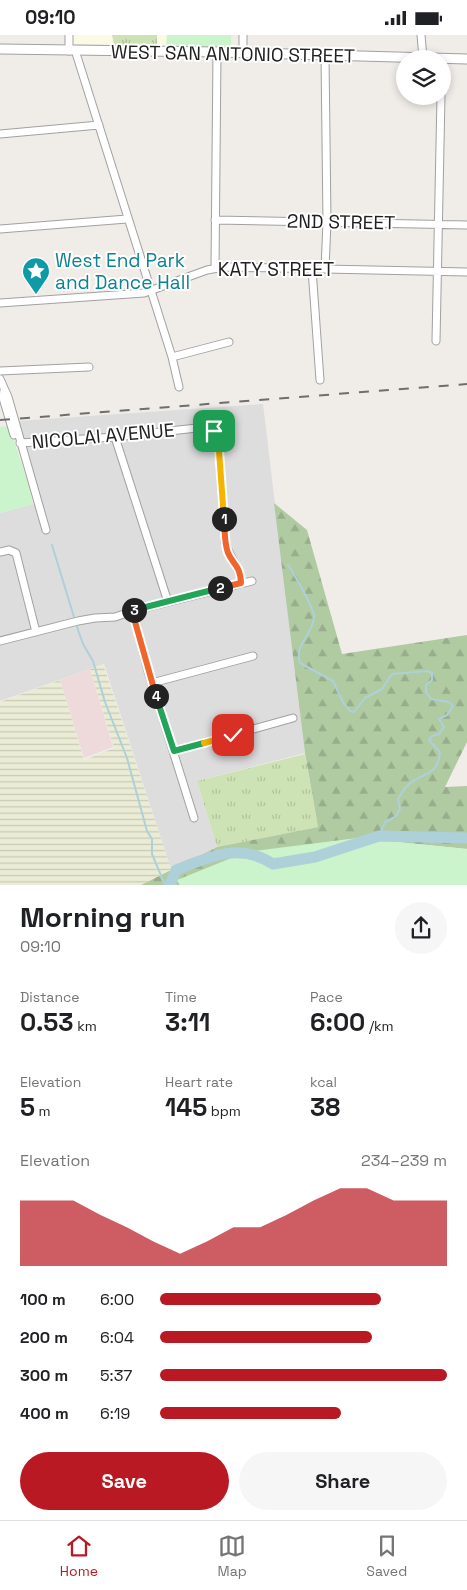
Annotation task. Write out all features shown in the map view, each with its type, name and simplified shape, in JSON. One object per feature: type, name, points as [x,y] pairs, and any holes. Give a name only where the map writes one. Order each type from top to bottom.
[{"type":"street","points":[[69,35],[72,50],[99,125],[172,357],[179,387]]},
{"type":"street","points":[[243,35],[243,53]]},
{"type":"street","points":[[422,35],[423,50]]},
{"type":"street","name":"WEST SAN ANTONIO STREET","points":[[0,49],[217,52],[396,57]]},
{"type":"street","points":[[215,268],[217,52]]},
{"type":"street","points":[[325,56],[325,269]]},
{"type":"street","name":"WEST SAN ANTONIO STREET","points":[[451,59],[467,59]]},
{"type":"street","points":[[436,341],[441,105]]},
{"type":"street","points":[[0,134],[99,125]]},
{"type":"street","points":[[0,229],[128,219]]},
{"type":"street","name":"2ND STREET","points":[[215,220],[467,225]]},
{"type":"street","name":"KATY STREET","points":[[0,303],[144,293],[215,268],[467,272]]},
{"type":"street","points":[[312,269],[320,381]]},
{"type":"street","points":[[172,357],[230,342]]},
{"type":"street","points":[[0,371],[89,367]]},
{"type":"street","points":[[0,379],[8,397],[46,530]]},
{"type":"street","name":"NICOLAI AVENUE","points":[[20,443],[115,437],[206,427],[214,431],[218,437],[225,543],[229,554],[238,566],[241,583]]},
{"type":"street","points":[[115,437],[168,602]]},
{"type":"street","points":[[0,551],[9,549],[16,553],[36,632]]},
{"type":"street","points":[[0,641],[95,618],[115,617],[252,581]]},
{"type":"street","points":[[132,611],[194,818]]},
{"type":"street","points":[[152,683],[253,656]]},
{"type":"street","points":[[174,751],[293,718]]},
{"type":"shaded area","points":[[70,35],[231,35],[231,47],[70,44]]},
{"type":"shaded area","points":[[263,404],[305,753],[197,781],[217,847],[171,869],[104,664],[0,701],[0,513],[33,504],[42,509],[17,421]]},
{"type":"shaded area","points":[[103,664],[171,869],[141,885],[0,885],[0,702],[60,680],[84,760],[114,748],[90,669]]},
{"type":"shaded area","points":[[90,669],[113,747],[84,758],[60,680]]},
{"type":"green space","points":[[112,35],[157,35],[157,46],[114,45]]},
{"type":"green space","points":[[167,35],[231,35],[231,47],[166,46]]},
{"type":"green space","points":[[9,426],[33,504],[0,513],[0,427]]},
{"type":"green space","points":[[274,503],[307,530],[342,654],[467,635],[467,742],[445,787],[467,786],[467,849],[357,838],[177,880],[180,885],[141,885],[217,847],[318,827],[305,753]]},
{"type":"green space","points":[[305,754],[318,827],[217,847],[197,781]]},
{"type":"green space","points":[[357,838],[467,849],[467,885],[180,885],[177,880],[246,852]]},
{"type":"waterway","points":[[52,545],[74,617]]},
{"type":"waterway","points":[[288,565],[308,599],[314,617],[311,629],[300,650],[300,663],[333,681],[343,702],[350,711],[354,712],[365,698],[382,689],[392,674],[427,671],[432,673],[432,680],[426,685],[426,692],[431,699],[449,702],[453,706],[447,715],[439,719],[444,727],[439,734],[432,736],[429,740],[440,752],[437,765],[429,773],[413,781],[405,788],[398,799],[400,809],[395,817],[385,822],[379,836]]},
{"type":"waterway","points":[[77,627],[83,644],[93,661],[105,702],[127,758],[147,831],[152,839],[152,854],[165,885]]},
{"type":"waterway","points":[[170,885],[176,870],[200,860],[225,854],[249,854],[261,857],[273,864],[315,857],[379,836],[467,838]]},
{"type":"railway","points":[[0,420],[467,384]]},
{"type":"place","name":"West End Park and Dance Hall","points":[[36,295]]},
{"type":"route","points":[[214,431],[218,437],[225,543],[229,554],[238,566],[241,583],[132,611],[148,671],[174,751],[233,735]]}]
